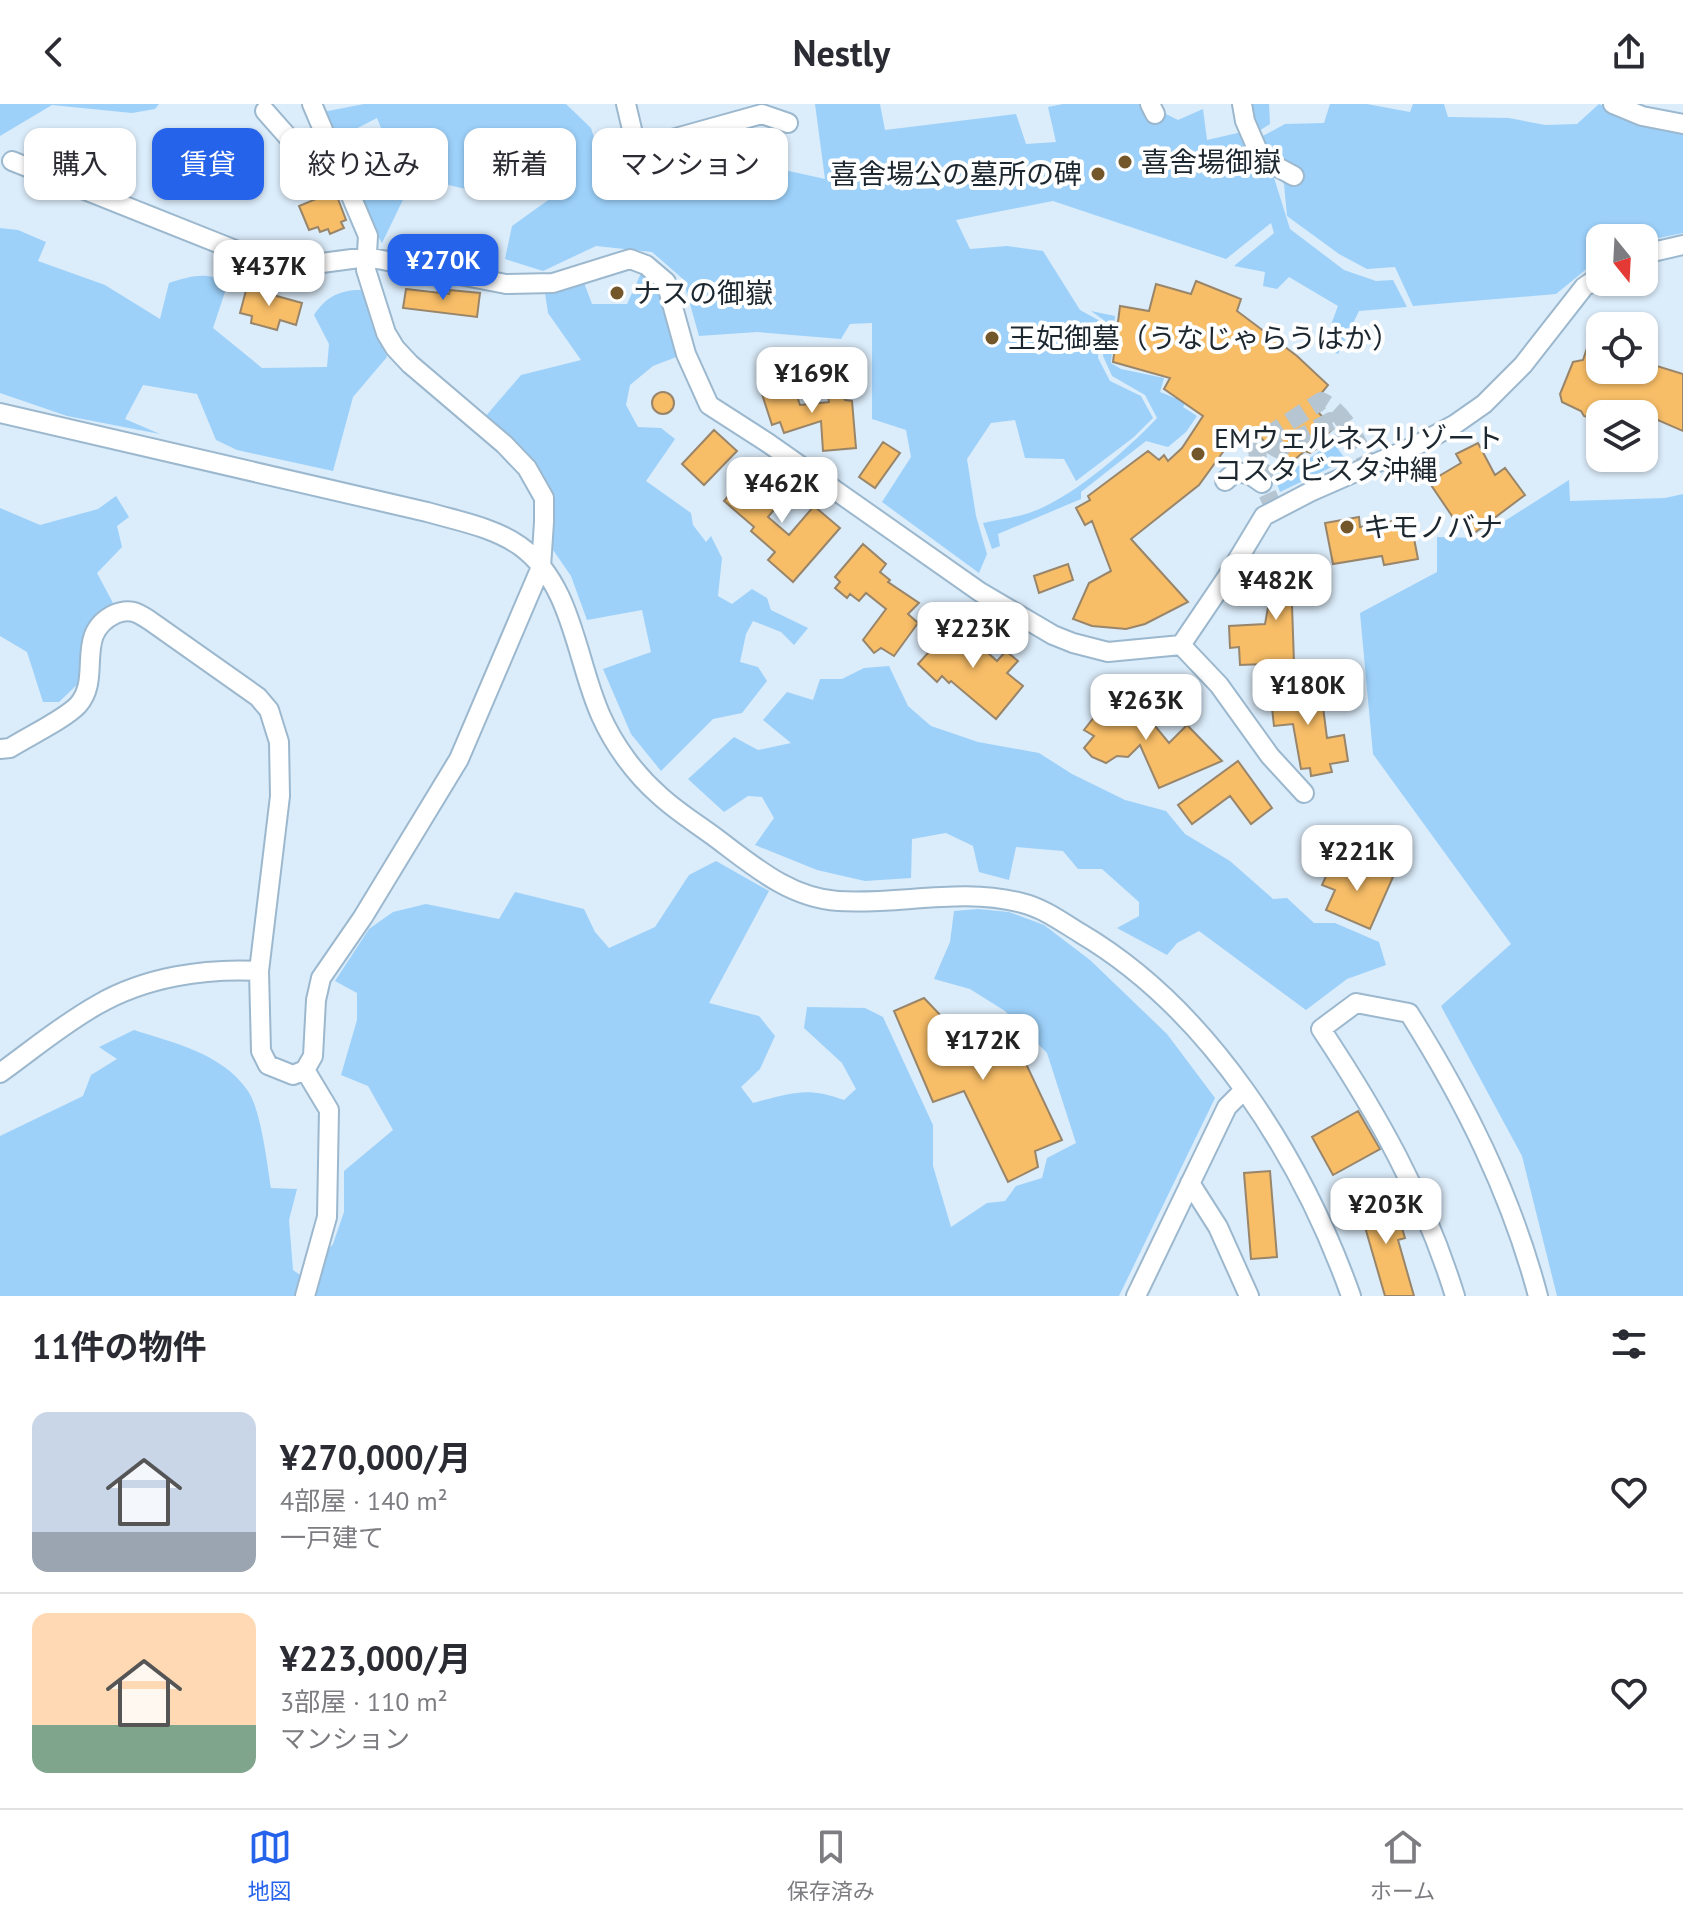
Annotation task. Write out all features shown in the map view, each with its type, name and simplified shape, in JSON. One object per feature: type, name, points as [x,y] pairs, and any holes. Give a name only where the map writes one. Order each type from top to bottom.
[{"type":"street","points":[[312,104],[322,128]]},
{"type":"street","points":[[626,104],[631,128]]},
{"type":"street","points":[[1242,104],[1245,121],[1261,158],[1294,176]]},
{"type":"street","points":[[1613,104],[1644,110],[1683,124]]},
{"type":"street","points":[[265,111],[280,128]]},
{"type":"street","points":[[712,128],[762,114],[788,123]]},
{"type":"street","points":[[12,161],[268,263],[299,266],[367,257],[506,284],[553,283],[630,259],[646,265],[666,282],[686,354],[709,405],[980,592],[1053,635],[1108,652],[1181,645]]},
{"type":"street","points":[[0,749],[10,748],[77,706],[87,691],[93,631],[119,612],[134,610],[258,697],[269,710],[279,742],[280,796],[259,971],[261,1051],[268,1065],[280,1071],[293,1075],[305,1070],[313,1056],[316,1000],[321,978],[363,917],[459,759],[541,567],[544,498],[527,468],[504,444],[395,348],[386,333],[366,270],[368,236],[353,200]]},
{"type":"street","points":[[1658,251],[1683,245]]},
{"type":"street","points":[[1181,645],[1264,516],[1310,492],[1417,445],[1484,404],[1523,365],[1586,286]]},
{"type":"street","points":[[0,413],[412,509],[479,527],[519,545],[541,567],[557,592],[601,718],[623,756],[659,795],[748,863],[782,884],[813,897],[837,901],[946,895],[994,897],[1025,903],[1088,937],[1131,967],[1189,1020],[1244,1090],[1317,1212],[1351,1296]]},
{"type":"street","points":[[1225,481],[1235,472],[1249,474],[1262,483]]},
{"type":"street","points":[[1181,645],[1219,685],[1270,756],[1304,793]]},
{"type":"street","points":[[0,1073],[97,1005],[135,986],[185,975],[259,971]]},
{"type":"street","points":[[1455,1296],[1413,1185],[1370,1104],[1321,1029],[1356,1003],[1409,1013],[1439,1061],[1475,1127],[1501,1185],[1519,1231],[1538,1296]]},
{"type":"street","points":[[305,1070],[329,1110],[327,1217],[305,1296]]},
{"type":"street","points":[[1136,1296],[1227,1107],[1244,1090]]},
{"type":"street","points":[[1190,1183],[1218,1227],[1249,1296]]},
{"type":"shaded area","points":[[0,104],[159,104],[155,109],[132,113],[52,105],[0,136]]},
{"type":"shaded area","points":[[364,104],[566,104],[592,131],[592,200],[788,200],[788,171],[825,179],[815,104],[880,104],[885,130],[1016,114],[1026,144],[1056,142],[1048,107],[1063,104],[1146,104],[1178,120],[1203,109],[1207,140],[1242,132],[1242,104],[1269,104],[1270,124],[1259,131],[1261,137],[1285,124],[1324,123],[1330,104],[1367,104],[1410,112],[1413,104],[1444,104],[1448,117],[1509,118],[1545,125],[1577,124],[1599,104],[1640,120],[1683,129],[1683,233],[1658,238],[1658,224],[1586,224],[1586,269],[1556,294],[1413,306],[1395,267],[1367,269],[1339,254],[1287,216],[1284,184],[1266,152],[1290,229],[1344,270],[1376,281],[1393,280],[1407,307],[1359,311],[1338,354],[1323,346],[1338,306],[1289,277],[1277,289],[1263,286],[1265,272],[1234,266],[1274,233],[1271,223],[1226,259],[1053,201],[956,220],[970,249],[1007,246],[1043,251],[1080,310],[1100,321],[1098,358],[1110,381],[1141,396],[1153,418],[1134,437],[1076,481],[1064,459],[1025,458],[1015,420],[991,423],[967,459],[976,516],[987,554],[979,573],[882,502],[911,457],[906,430],[872,419],[872,323],[850,324],[841,339],[757,332],[699,336],[683,279],[652,252],[596,246],[543,271],[505,259],[512,226],[548,200],[576,200],[576,128],[464,128],[464,189],[448,185],[448,128],[381,128],[377,118],[357,128],[331,128],[323,112]]},
{"type":"shaded area","points":[[358,200],[403,200],[382,243]]},
{"type":"shaded area","points":[[0,228],[18,230],[46,242],[38,261],[105,285],[160,319],[169,283],[199,276],[221,279],[228,283],[213,328],[262,368],[327,367],[329,344],[314,315],[335,295],[364,290],[372,325],[387,357],[353,397],[333,471],[237,450],[216,440],[197,394],[143,385],[125,419],[160,434],[67,416],[0,393]]},
{"type":"shaded area","points":[[642,271],[656,281],[679,356],[653,366],[630,385],[626,405],[638,427],[661,428],[675,439],[646,481],[691,513],[693,525],[706,542],[711,536],[722,558],[718,596],[732,604],[752,589],[767,598],[771,610],[808,628],[794,645],[781,632],[753,621],[746,634],[740,662],[758,667],[767,681],[742,713],[713,719],[661,771],[631,734],[603,669],[651,652],[642,610],[587,620],[571,576],[551,547],[553,535],[547,494],[485,417],[521,375],[581,360],[548,313],[545,293],[583,280],[592,304],[627,304]]},
{"type":"shaded area","points":[[1091,311],[1115,316],[1111,363],[1121,369],[1164,378],[1160,392],[1175,398],[1185,387],[1192,391],[1183,407],[1197,416],[1186,432],[1168,447],[1146,441],[1081,492],[1081,499],[998,534],[1000,546],[992,549],[983,523],[1026,514],[1060,498],[1114,459],[1157,418],[1145,395],[1112,376],[1103,356],[1105,321]]},
{"type":"shaded area","points":[[1333,442],[1346,460],[1280,492],[1274,476],[1284,465],[1291,471]]},
{"type":"shaded area","points":[[1569,480],[1570,501],[1665,498],[1683,494],[1683,1296],[1557,1296],[1522,1156],[1441,1006],[1511,944],[1373,754],[1360,613],[1437,572],[1437,537],[1478,538]]},
{"type":"shaded area","points":[[116,496],[129,517],[117,526],[122,547],[97,573],[113,603],[91,625],[81,681],[59,702],[43,702],[27,652],[0,636],[0,508],[40,525],[98,509]]},
{"type":"shaded area","points":[[889,666],[908,706],[931,726],[978,742],[1039,753],[1072,774],[1125,800],[1166,811],[1185,834],[1230,861],[1273,899],[1287,898],[1314,923],[1335,923],[1379,942],[1386,965],[1347,979],[1306,1010],[1199,931],[1177,943],[1167,955],[1117,928],[1139,916],[1139,902],[1102,869],[1078,869],[1063,851],[1016,847],[1009,880],[979,872],[973,846],[946,833],[912,839],[911,878],[865,881],[817,870],[755,845],[774,818],[762,797],[748,796],[724,812],[688,779],[734,737],[758,750],[791,743],[763,720],[787,692],[813,700],[820,679],[842,679],[864,668]]},
{"type":"shaded area","points":[[716,861],[769,891],[709,1003],[759,1016],[775,1036],[760,1069],[741,1087],[753,1103],[809,1092],[844,1100],[856,1089],[842,1063],[804,1028],[807,1007],[865,1008],[883,1017],[933,1125],[933,1166],[951,1227],[987,1203],[1005,1201],[1016,1186],[1042,1178],[1047,1158],[1076,1143],[1047,1053],[1005,1011],[970,989],[934,979],[950,942],[954,911],[978,909],[1009,912],[1044,925],[1090,960],[1167,1034],[1215,1098],[1119,1296],[0,1296],[0,1136],[83,1096],[91,1075],[117,1059],[99,1047],[134,1030],[196,1051],[225,1067],[237,1078],[248,1091],[257,1111],[271,1188],[297,1189],[289,1220],[293,1270],[303,1277],[333,1244],[344,1212],[344,1171],[393,1130],[368,1086],[341,1075],[357,1020],[357,993],[335,981],[369,929],[393,912],[426,904],[499,919],[515,892],[584,909],[595,932],[609,948],[655,927],[689,875]]},
{"type":"building","points":[[313,200],[338,200],[346,220],[341,222],[344,228],[330,234],[328,229],[320,232],[318,227],[309,230],[299,206]]},
{"type":"building","name":"EMウェルネスリゾート コスタビスタ沖縄","points":[[1196,281],[1241,299],[1237,311],[1297,356],[1328,385],[1312,405],[1333,429],[1315,444],[1316,449],[1310,453],[1305,451],[1288,465],[1251,428],[1242,438],[1236,434],[1199,485],[1131,539],[1188,602],[1145,624],[1126,629],[1092,626],[1073,619],[1089,583],[1111,571],[1092,521],[1085,525],[1076,508],[1090,500],[1088,496],[1148,451],[1159,460],[1164,455],[1168,461],[1182,448],[1203,416],[1164,389],[1170,378],[1113,362],[1120,306],[1149,311],[1156,284],[1191,294]]},
{"type":"building","points":[[248,283],[267,288],[266,293],[302,303],[296,325],[280,320],[277,330],[251,323],[252,316],[240,313]]},
{"type":"building","points":[[406,289],[449,294],[450,290],[480,293],[477,317],[403,308]]},
{"type":"building","points":[[1586,351],[1586,384],[1658,384],[1658,366],[1683,374],[1683,431],[1658,420],[1658,400],[1586,400],[1586,417],[1562,402],[1560,394],[1573,362],[1583,360]]},
{"type":"building","points":[[791,378],[800,405],[829,402],[828,397],[843,396],[845,400],[852,401],[856,448],[823,451],[821,421],[784,433],[780,422],[772,425],[760,388]]},
{"type":"building","points":[[663,392],[674,403],[663,414],[652,403]]},
{"type":"building","points":[[714,430],[737,451],[704,485],[682,464]]},
{"type":"building","points":[[883,442],[900,453],[875,488],[859,477]]},
{"type":"building","points":[[1478,443],[1495,475],[1505,468],[1525,495],[1473,534],[1461,519],[1456,522],[1429,482],[1461,463],[1456,454]]},
{"type":"building","points":[[764,466],[782,482],[774,492],[783,499],[768,517],[789,535],[814,506],[840,528],[793,582],[768,560],[775,552],[751,531],[754,527],[724,501],[734,489],[741,493]]},
{"type":"building","points":[[1359,517],[1360,527],[1410,518],[1418,559],[1384,565],[1382,556],[1333,564],[1325,523]]},
{"type":"building","points":[[863,544],[886,564],[880,572],[890,580],[888,582],[919,603],[908,614],[918,623],[894,656],[881,648],[874,653],[863,640],[886,609],[866,593],[859,601],[850,594],[847,598],[835,588],[840,582],[835,577]]},
{"type":"building","points":[[1068,564],[1073,580],[1039,593],[1034,576]]},
{"type":"building","points":[[1316,564],[1311,603],[1292,605],[1294,663],[1240,665],[1239,647],[1230,648],[1229,626],[1265,624],[1271,591],[1281,589],[1283,568]]},
{"type":"building","points":[[955,623],[997,661],[1006,651],[1018,661],[1007,673],[1023,686],[996,719],[951,681],[949,683],[942,676],[937,682],[918,664]]},
{"type":"building","points":[[1320,684],[1327,738],[1344,735],[1348,761],[1330,764],[1332,772],[1311,776],[1310,768],[1301,769],[1293,724],[1274,726],[1270,690]]},
{"type":"building","points":[[1117,688],[1146,715],[1169,743],[1187,725],[1222,761],[1159,788],[1140,745],[1128,757],[1117,756],[1106,763],[1092,757],[1084,748],[1094,736],[1084,730]]},
{"type":"building","points":[[1238,761],[1272,808],[1251,824],[1230,796],[1192,824],[1178,805]]},
{"type":"building","points":[[1358,861],[1393,877],[1370,929],[1326,910],[1335,890],[1322,885],[1331,865],[1352,874]]},
{"type":"building","points":[[924,998],[943,1018],[948,1018],[954,1031],[986,1017],[1011,1032],[1062,1140],[1035,1151],[1038,1167],[1008,1182],[964,1091],[933,1102],[894,1011]]},
{"type":"building","points":[[1358,1111],[1380,1149],[1333,1175],[1312,1137]]},
{"type":"building","points":[[1270,1171],[1277,1257],[1251,1259],[1244,1173]]},
{"type":"building","points":[[1387,1195],[1394,1220],[1399,1218],[1405,1238],[1398,1240],[1414,1296],[1385,1296],[1358,1203]]},
{"type":"tunnel","points":[[1275,510],[1259,476],[1257,447],[1264,438],[1321,401],[1344,420],[1369,466]]},
{"type":"tunnel","points":[[1263,481],[1273,452],[1331,421],[1349,434]]},
{"type":"place","name":"喜舎場御嶽","points":[[1125,162]]},
{"type":"place","name":"喜舎場公の墓所の碑","points":[[1098,174]]},
{"type":"place","name":"ナスの御嶽","points":[[617,293]]},
{"type":"place","name":"王妃御墓（うなじゃらうはか）","points":[[992,338]]},
{"type":"place","name":"EMウェルネスリゾート コスタビスタ沖縄","points":[[1198,454]]},
{"type":"place","name":"キモノバナ","points":[[1347,527]]}]
